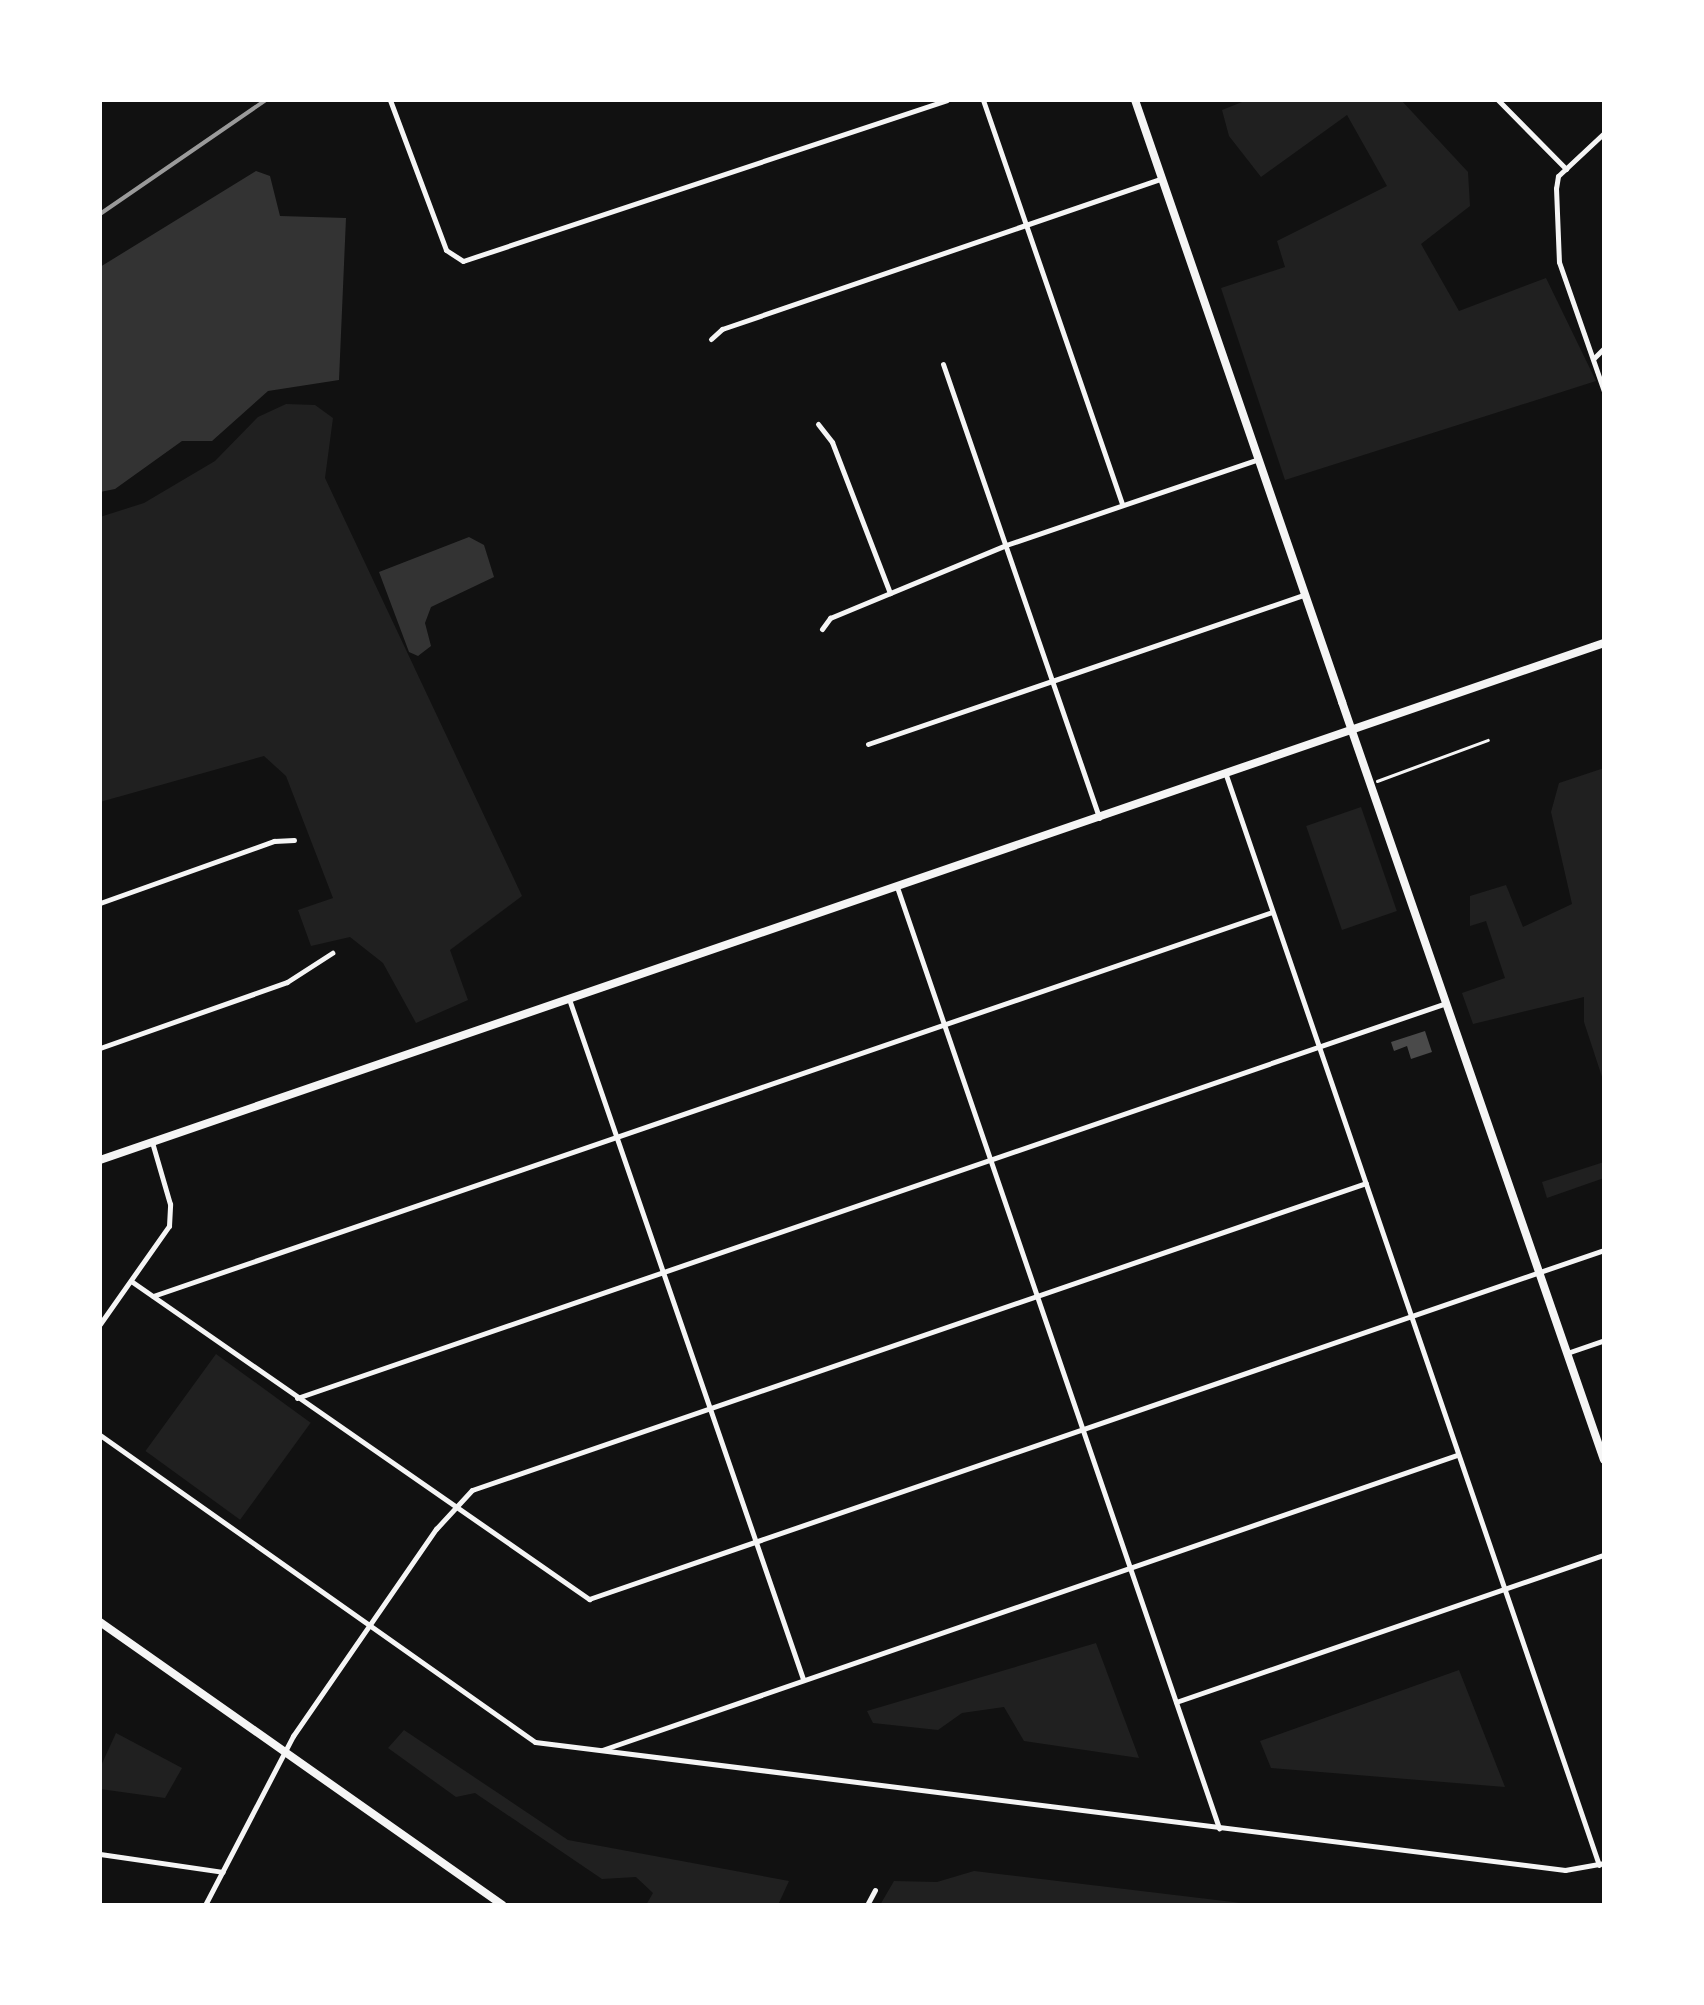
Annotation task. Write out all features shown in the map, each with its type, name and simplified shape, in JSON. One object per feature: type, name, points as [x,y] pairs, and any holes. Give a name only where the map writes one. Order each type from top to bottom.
[{"type":"main road","points":[[1135,100],[1604,1460]]},
{"type":"main road","points":[[100,1160],[1604,644]]},
{"type":"main road","points":[[100,1622],[503,1905]]},
{"type":"street","points":[[390,100],[446,250],[456,260],[647,204],[947,100]]},
{"type":"street","points":[[983,100],[1122,505]]},
{"type":"street","points":[[1498,100],[1566,169]]},
{"type":"street","points":[[1604,133],[1566,169],[1556,188],[1556,238],[1604,391]]},
{"type":"street","points":[[711,339],[722,329],[1162,178]]},
{"type":"street","points":[[1593,359],[1604,348]]},
{"type":"street","points":[[943,364],[1099,818]]},
{"type":"street","points":[[818,424],[832,442],[890,593]]},
{"type":"street","points":[[822,629],[830,618],[1006,545],[1258,458]]},
{"type":"street","points":[[868,744],[1305,594]]},
{"type":"street","points":[[100,1436],[528,1738],[600,1751],[1565,1870],[1602,1864],[1226,774]]},
{"type":"street","points":[[100,903],[274,841],[294,840]]},
{"type":"street","points":[[897,886],[1219,1828]]},
{"type":"street","points":[[152,1296],[1272,912]]},
{"type":"street","points":[[100,1048],[287,982],[332,952]]},
{"type":"street","points":[[568,999],[803,1679]]},
{"type":"street","points":[[296,1398],[1446,1003]]},
{"type":"street","points":[[100,1324],[171,1214],[152,1142]]},
{"type":"street","points":[[206,1905],[285,1752],[452,1508],[482,1486],[1366,1182]]},
{"type":"street","points":[[131,1281],[452,1508],[589,1599],[1604,1250]]},
{"type":"street","points":[[1567,1353],[1604,1340]]},
{"type":"street","points":[[600,1751],[1458,1455]]},
{"type":"street","points":[[1176,1702],[1604,1555]]},
{"type":"street","points":[[100,1854],[223,1872]]},
{"type":"street","points":[[867,1905],[875,1890]]},
{"type":"path","points":[[1370,784],[1488,740]]},
{"type":"shaded area","points":[[1247,100],[1401,100],[1468,172],[1470,206],[1421,244],[1459,311],[1546,278],[1596,381],[1285,480],[1221,288],[1285,267],[1277,241],[1387,186],[1347,115],[1261,177],[1229,136],[1222,110]]},
{"type":"shaded area","points":[[256,171],[270,176],[280,216],[346,218],[339,380],[268,391],[212,441],[182,441],[115,489],[100,492],[100,267]]},
{"type":"shaded area","points":[[286,404],[315,405],[333,418],[325,478],[522,896],[450,950],[468,1000],[416,1023],[383,963],[350,937],[311,946],[298,910],[333,898],[286,776],[264,756],[100,802],[100,517],[144,503],[215,461],[258,417]]},
{"type":"shaded area","points":[[469,537],[484,545],[494,577],[431,607],[425,623],[431,646],[418,656],[409,652],[379,572]]},
{"type":"shaded area","points":[[1604,768],[1604,1083],[1584,1022],[1584,997],[1473,1024],[1462,993],[1505,978],[1486,921],[1470,926],[1470,896],[1506,885],[1523,927],[1572,904],[1551,812],[1559,783]]},
{"type":"shaded area","points":[[1361,807],[1397,911],[1342,930],[1306,826]]},
{"type":"shaded area","points":[[1604,1162],[1604,1178],[1547,1198],[1542,1182]]},
{"type":"shaded area","points":[[216,1354],[311,1423],[240,1520],[145,1451]]},
{"type":"shaded area","points":[[1096,1643],[1139,1758],[1024,1741],[1004,1707],[962,1713],[938,1730],[873,1723],[867,1711]]},
{"type":"shaded area","points":[[1459,1670],[1505,1787],[1271,1768],[1260,1741]]},
{"type":"shaded area","points":[[404,1730],[568,1840],[789,1881],[778,1905],[646,1905],[653,1893],[636,1877],[602,1879],[475,1793],[456,1797],[388,1748]]},
{"type":"shaded area","points":[[116,1733],[182,1768],[165,1798],[100,1789],[100,1768]]},
{"type":"shaded area","points":[[974,1871],[1258,1905],[880,1905],[894,1881],[937,1882]]},
{"type":"building","points":[[1425,1031],[1432,1052],[1411,1059],[1407,1046],[1394,1051],[1391,1042]]},
{"type":"railway","points":[[100,214],[266,100]]}]
